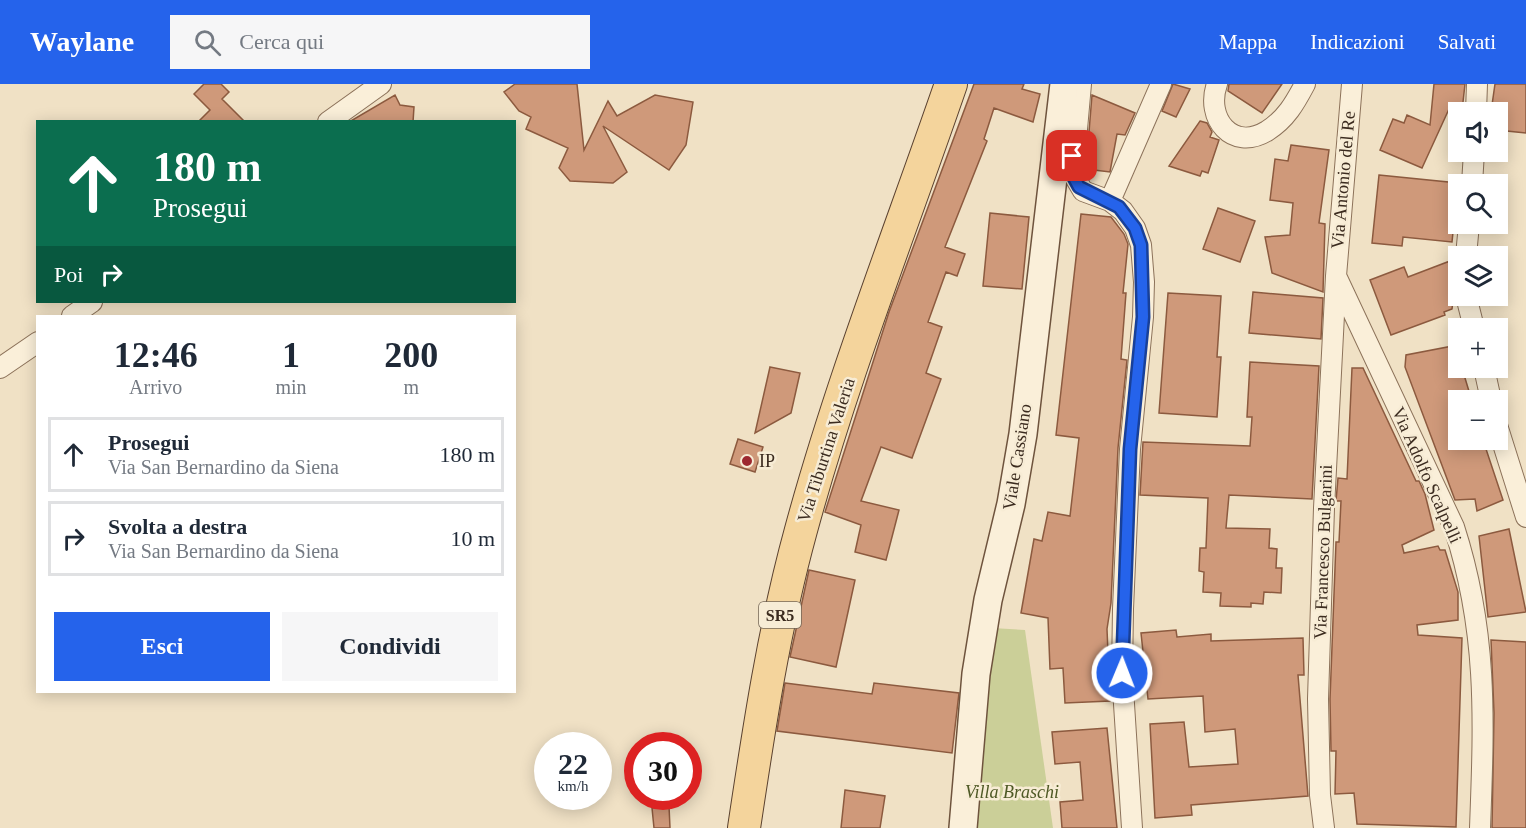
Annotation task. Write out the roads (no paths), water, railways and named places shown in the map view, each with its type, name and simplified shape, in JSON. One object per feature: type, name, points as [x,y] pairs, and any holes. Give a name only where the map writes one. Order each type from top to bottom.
[{"type":"main road","name":"Via Tiburtina Valeria","points":[[744,828],[777,625],[801,530],[839,407],[951,84]]},
{"type":"street","points":[[331,120],[381,84]]},
{"type":"street","name":"Viale Cassiano","points":[[963,828],[976,674],[988,600],[1011,504],[1023,435],[1064,84]]},
{"type":"street","points":[[1081,84],[1072,174],[1083,191],[1110,201],[1123,211],[1135,228],[1141,245],[1144,282],[1143,317],[1130,449],[1123,609],[1122,673],[1132,828]]},
{"type":"street","points":[[1110,201],[1161,84]]},
{"type":"street","points":[[1217,84],[1213,100],[1217,120],[1230,132],[1246,136],[1262,133],[1280,121],[1291,110],[1305,84]]},
{"type":"street","name":"Via Antonio del Re","points":[[1336,276],[1352,84]]},
{"type":"street","points":[[1476,102],[1477,84]]},
{"type":"street","name":"Via Francesco Bulgarini","points":[[1324,828],[1320,795],[1318,699],[1324,508],[1336,276]]},
{"type":"street","name":"Via Adolfo Scalpelli","points":[[1336,276],[1454,527],[1467,567],[1476,611],[1483,691],[1480,828]]},
{"type":"street","points":[[73,315],[91,303]]},
{"type":"street","points":[[0,368],[36,343]]},
{"type":"street","points":[[1505,450],[1526,517]]},
{"type":"place","name":"IP","points":[[747,461]]},
{"type":"park label","name":"Villa Braschi","points":[[1012,792]]}]
